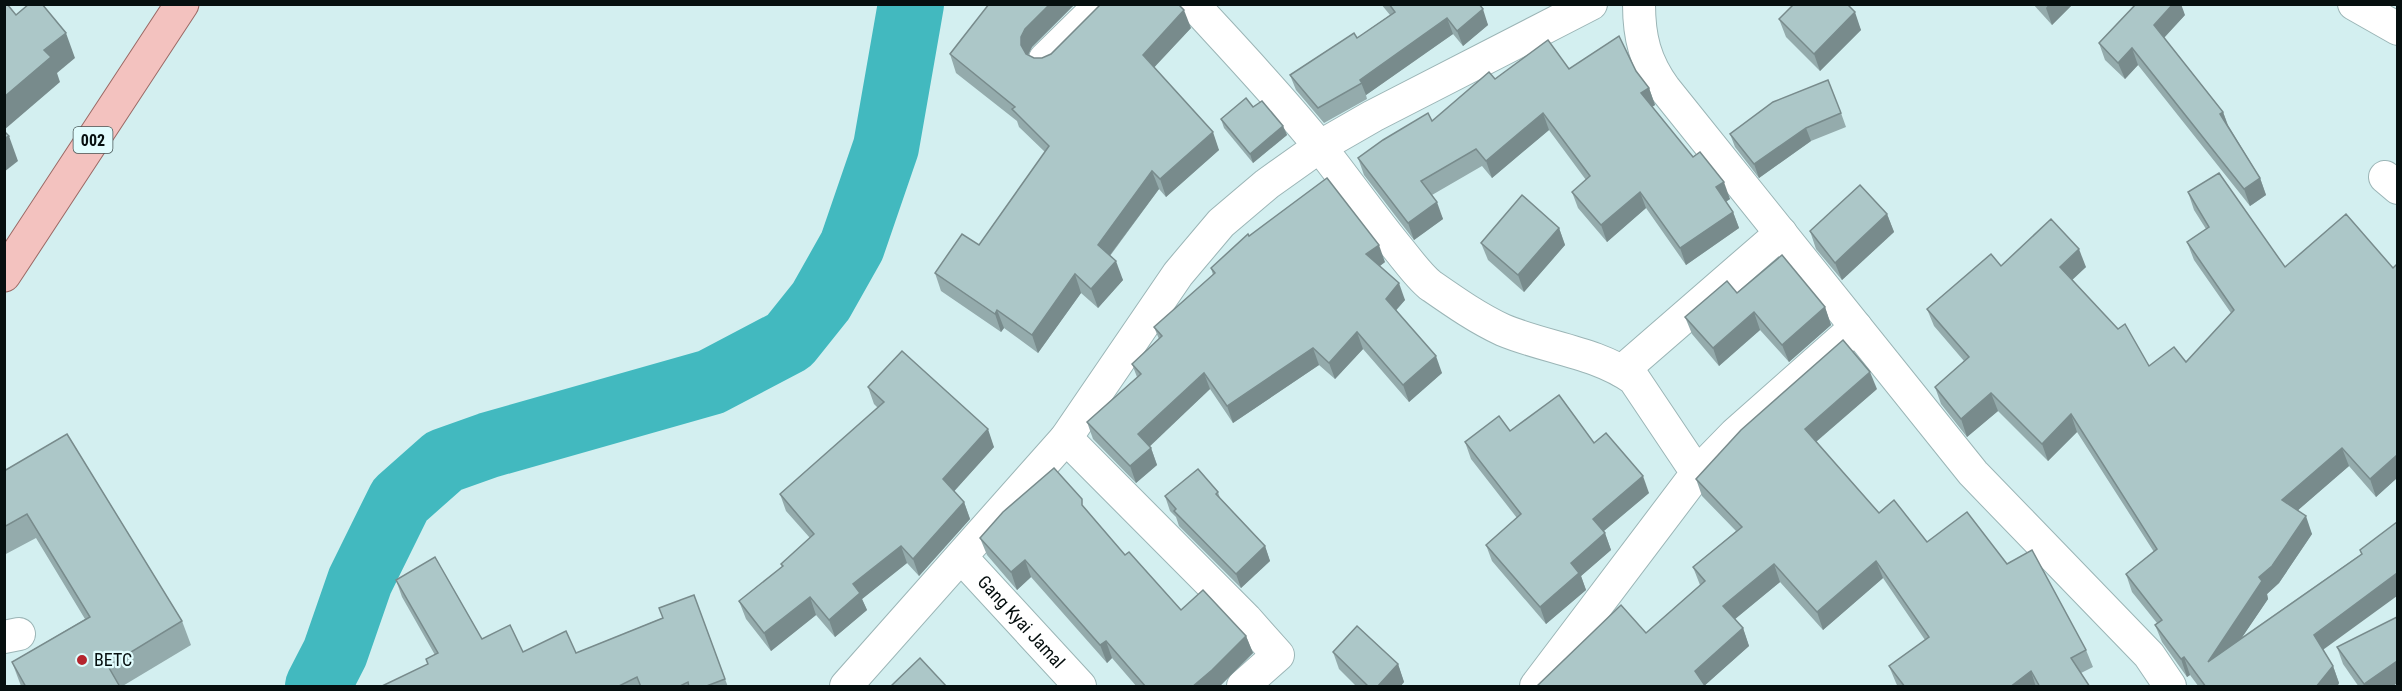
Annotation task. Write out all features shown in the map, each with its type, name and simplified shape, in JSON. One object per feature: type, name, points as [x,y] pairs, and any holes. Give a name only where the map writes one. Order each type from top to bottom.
[{"type":"main road","name":"002","points":[[4,275],[181,5]]},
{"type":"street","points":[[1045,59],[1101,4]]},
{"type":"street","points":[[1193,4],[1259,75],[1319,147],[1365,209],[1427,282],[1471,312],[1503,330],[1557,349],[1592,358],[1634,379],[1645,392],[1697,473]]},
{"type":"street","points":[[846,687],[1066,438],[1178,274],[1214,232],[1267,184],[1319,147],[1373,116],[1591,4]]},
{"type":"street","points":[[1640,4],[1639,26],[1643,50],[1653,73],[1973,473],[2149,655],[2170,687]]},
{"type":"street","points":[[2354,4],[2397,29]]},
{"type":"street","points":[[1622,371],[1781,233]]},
{"type":"street","points":[[1536,687],[1697,473],[1775,397],[1856,327]]},
{"type":"street","points":[[1066,438],[1246,619],[1278,655],[1243,687]]},
{"type":"street","name":"Gang Kyai Jamal","points":[[962,558],[1080,687]]},
{"type":"building","points":[[4,4],[7,4],[16,15],[29,4],[42,4],[66,33],[44,50],[51,57],[4,97]]},
{"type":"building","points":[[989,4],[1050,4],[1025,29],[1021,37],[1021,45],[1026,54],[1034,58],[1042,58],[1051,54],[1101,4],[1178,4],[1184,10],[1143,55],[1213,132],[1160,179],[1152,171],[1098,245],[1116,261],[1091,289],[1075,274],[1032,335],[997,310],[995,314],[935,273],[962,234],[979,245],[1049,146],[1012,109],[1015,107],[950,54]]},
{"type":"building","points":[[1389,4],[1479,4],[1483,9],[1457,31],[1447,18],[1360,80],[1362,83],[1318,108],[1290,75],[1354,33],[1357,38],[1395,12]]},
{"type":"building","points":[[1794,4],[1847,4],[1855,12],[1814,54],[1779,19]]},
{"type":"building","points":[[2136,4],[2173,4],[2154,25],[2223,112],[2220,114],[2260,178],[2244,189],[2132,48],[2118,63],[2099,43]]},
{"type":"building","points":[[1619,36],[1636,71],[1649,88],[1641,93],[1693,157],[1700,152],[1724,182],[1716,187],[1733,212],[1680,248],[1640,192],[1601,225],[1572,192],[1590,176],[1543,113],[1486,161],[1476,149],[1421,181],[1437,202],[1408,223],[1358,158],[1428,113],[1432,121],[1489,72],[1495,79],[1548,40],[1569,69]]},
{"type":"building","points":[[1828,80],[1841,113],[1806,128],[1754,164],[1730,134],[1773,102]]},
{"type":"building","points":[[1246,98],[1253,107],[1262,101],[1283,126],[1250,154],[1221,119]]},
{"type":"building","points":[[2219,173],[2285,267],[2346,214],[2393,268],[2397,264],[2397,455],[2370,479],[2342,448],[2282,500],[2306,516],[2272,566],[2259,577],[2262,581],[2208,662],[2362,554],[2360,550],[2397,522],[2397,573],[2314,635],[2333,666],[2316,687],[2206,687],[2184,657],[2181,659],[2155,625],[2162,620],[2126,574],[2157,549],[2071,414],[2042,444],[1991,393],[1961,419],[1935,387],[1969,357],[1927,309],[1991,254],[2001,266],[2051,219],[2079,249],[2060,267],[2118,329],[2125,324],[2149,366],[2174,347],[2186,362],[2234,310],[2187,242],[2209,227],[2188,192]]},
{"type":"building","points":[[1327,178],[1379,245],[1366,254],[1399,283],[1386,299],[1436,356],[1403,385],[1357,332],[1329,363],[1313,348],[1227,406],[1204,373],[1138,434],[1151,448],[1130,466],[1087,422],[1141,374],[1132,364],[1162,336],[1154,327],[1215,273],[1211,268],[1248,234],[1249,236]]},
{"type":"building","points":[[1860,185],[1887,214],[1835,263],[1810,231]]},
{"type":"building","points":[[1522,195],[1559,228],[1518,275],[1481,243]]},
{"type":"building","points":[[1782,255],[1825,307],[1782,345],[1754,312],[1713,348],[1685,317],[1727,281],[1737,293]]},
{"type":"building","points":[[1843,340],[1870,372],[1805,429],[1879,513],[1894,500],[1927,542],[1967,512],[2007,564],[2032,550],[2086,650],[2071,658],[2090,687],[2040,687],[2031,671],[2010,687],[1905,687],[1889,666],[1929,637],[1876,561],[1817,612],[1774,564],[1723,606],[1743,628],[1695,671],[1706,687],[1536,687],[1621,605],[1646,633],[1705,581],[1693,567],[1742,527],[1696,479],[1741,430]]},
{"type":"building","points":[[902,351],[988,429],[943,479],[964,502],[913,559],[901,546],[853,584],[860,593],[829,620],[810,597],[764,633],[739,601],[783,566],[781,564],[814,534],[780,494],[884,402],[868,387]]},
{"type":"building","points":[[1559,395],[1594,443],[1606,433],[1643,476],[1593,519],[1605,533],[1571,563],[1579,573],[1540,607],[1486,545],[1521,514],[1465,442],[1499,416],[1510,431]]},
{"type":"building","points":[[67,434],[182,621],[108,666],[120,687],[26,687],[12,662],[90,617],[27,514],[4,527],[4,471]]},
{"type":"building","points":[[1054,468],[1082,499],[1082,505],[1125,555],[1129,552],[1181,610],[1203,590],[1246,636],[1192,687],[1146,687],[1106,641],[1100,645],[1025,560],[1011,572],[980,538],[1003,512]]},
{"type":"building","points":[[1198,469],[1218,492],[1216,494],[1265,546],[1236,574],[1174,511],[1176,509],[1165,496]]},
{"type":"building","points":[[435,557],[482,639],[510,625],[523,652],[566,631],[576,653],[663,618],[659,608],[694,595],[725,679],[704,687],[689,687],[688,682],[678,687],[641,687],[637,677],[617,687],[380,687],[428,664],[426,659],[438,653],[396,580]]},
{"type":"building","points":[[2397,617],[2397,661],[2364,684],[2337,647]]},
{"type":"building","points":[[1357,626],[1398,664],[1377,687],[1369,687],[1333,652]]},
{"type":"building","points":[[920,658],[947,687],[890,687]]},
{"type":"waterway","points":[[318,686],[335,653],[360,581],[400,500],[444,461],[489,445],[711,382],[789,341],[821,301],[852,246],[886,147],[911,4]]},
{"type":"place","name":"BETC","points":[[82,660]]}]
